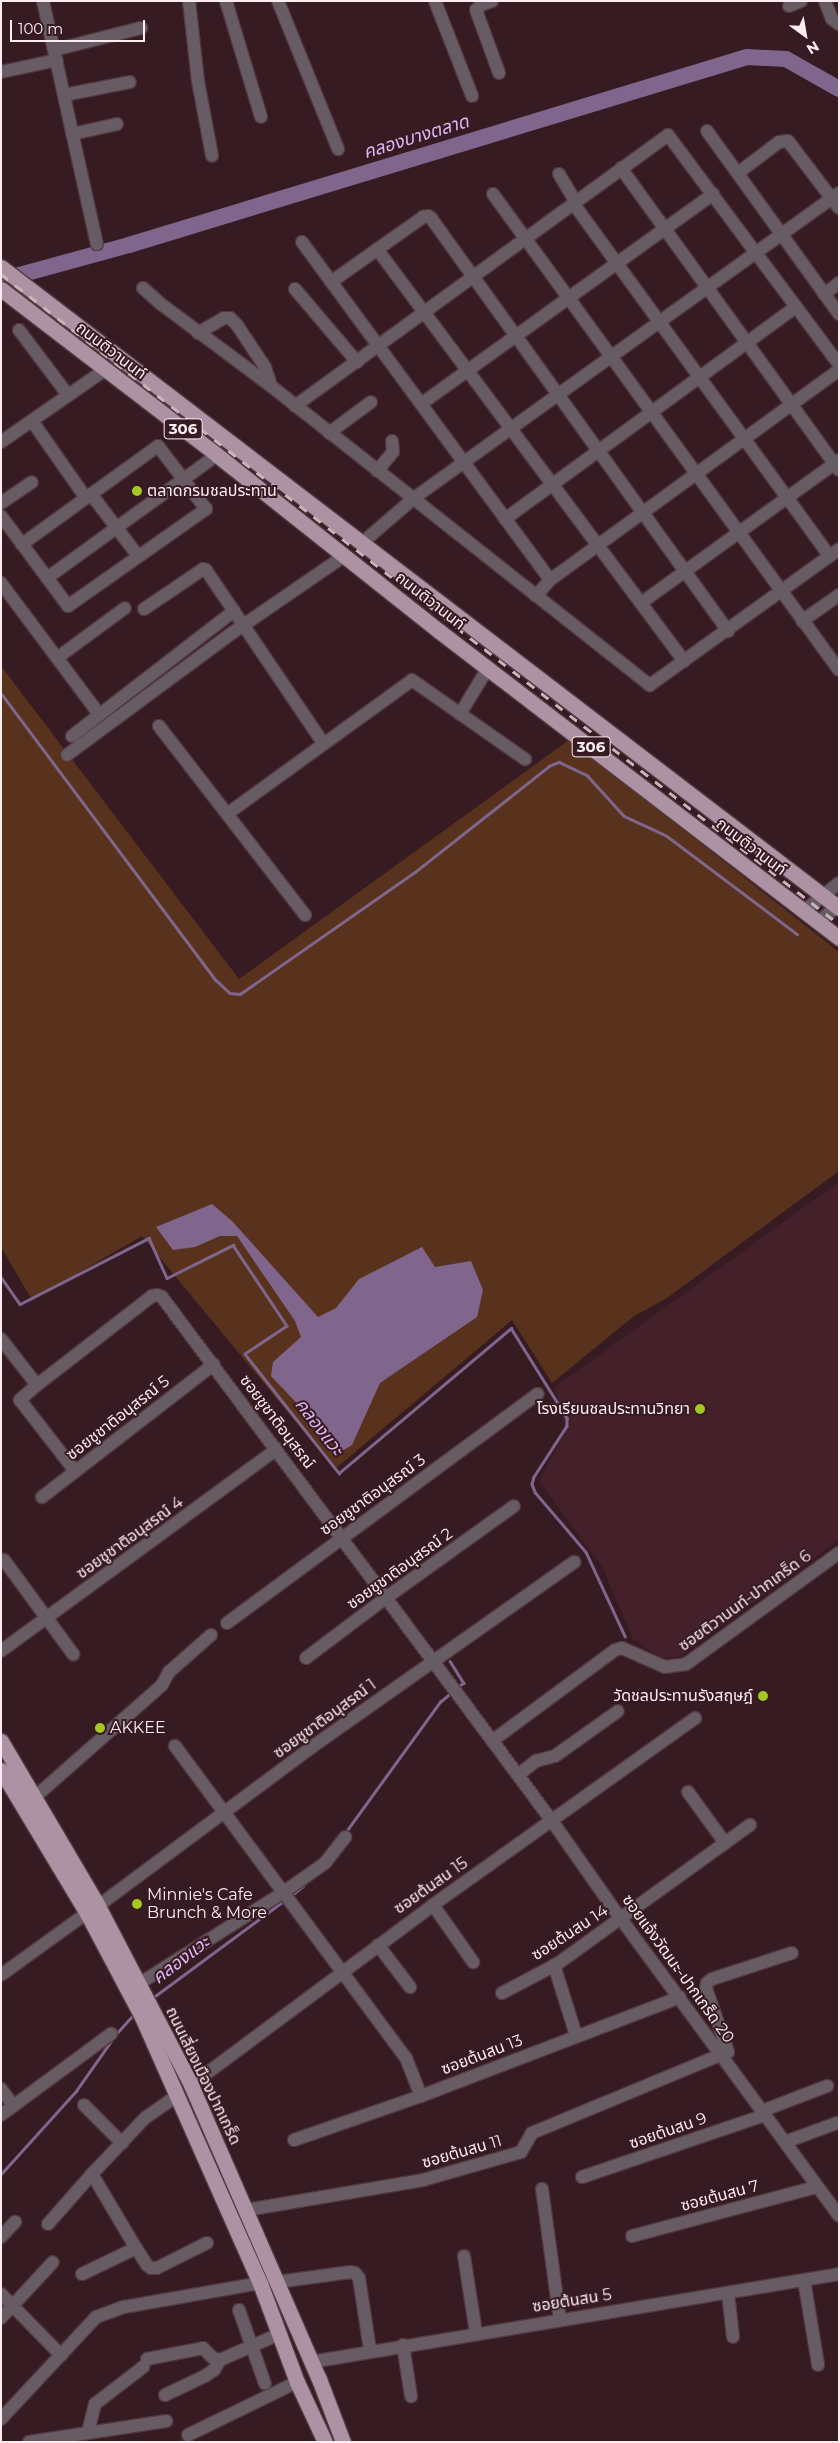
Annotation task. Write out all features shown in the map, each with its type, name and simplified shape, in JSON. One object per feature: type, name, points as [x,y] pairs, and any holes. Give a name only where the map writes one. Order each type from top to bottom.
[{"type":"main road","name":"ถนนติวานนท์","points":[[1,267],[838,907]]},
{"type":"main road","name":"ถนนติวานนท์","points":[[1,289],[839,938]]},
{"type":"main road","points":[[344,556],[363,542]]},
{"type":"main road","name":"ถนนเลี่ยงเมืองปากเกร็ด","points":[[1,1741],[35,1797],[135,1988],[178,2095],[260,2283],[297,2382],[325,2442]]},
{"type":"main road","name":"ถนนเลี่ยงเมืองปากเกร็ด","points":[[1,1770],[92,1909]]},
{"type":"main road","name":"ถนนเลี่ยงเมืองปากเกร็ด","points":[[147,2014],[191,2085],[319,2379],[343,2442]]},
{"type":"main road","points":[[319,2379],[350,2442]]},
{"type":"main road","points":[[308,2406],[319,2442]]},
{"type":"street","points":[[43,1],[97,244]]},
{"type":"street","points":[[189,1],[198,81],[212,156]]},
{"type":"street","points":[[226,1],[261,117]]},
{"type":"street","points":[[278,1],[338,148]]},
{"type":"street","points":[[435,1],[472,96]]},
{"type":"street","points":[[492,1],[480,5],[476,10],[499,73]]},
{"type":"street","points":[[825,1],[832,19],[839,24]]},
{"type":"street","points":[[1,72],[141,28]]},
{"type":"street","points":[[64,95],[130,82]]},
{"type":"street","points":[[72,134],[117,124]]},
{"type":"street","points":[[707,131],[839,314]]},
{"type":"street","points":[[295,406],[474,278],[574,202],[668,135],[839,364]]},
{"type":"street","points":[[363,542],[414,498],[559,396],[781,235],[836,200],[788,140],[779,142],[738,173]]},
{"type":"street","points":[[621,168],[837,465],[787,498],[641,603]]},
{"type":"street","points":[[143,288],[198,333],[271,386],[650,685],[728,631],[834,552],[787,498],[744,439],[574,202],[559,174]]},
{"type":"street","points":[[493,194],[802,622],[839,670]]},
{"type":"street","points":[[421,404],[517,337],[713,194]]},
{"type":"street","points":[[331,282],[428,216],[728,631]]},
{"type":"street","points":[[302,242],[550,580]]},
{"type":"street","points":[[377,249],[684,661]]},
{"type":"street","points":[[824,294],[839,283]]},
{"type":"street","points":[[295,289],[357,362]]},
{"type":"street","points":[[505,519],[600,452],[796,307]]},
{"type":"street","points":[[198,333],[224,318],[230,318],[237,325],[265,367],[271,386]]},
{"type":"street","points":[[19,330],[68,395]]},
{"type":"street","points":[[1,442],[106,369]]},
{"type":"street","points":[[536,596],[550,580],[644,514],[839,370]]},
{"type":"street","points":[[329,433],[370,402]]},
{"type":"street","points":[[32,421],[138,556]]},
{"type":"street","points":[[377,471],[393,452],[392,441]]},
{"type":"street","points":[[1,516],[68,606],[206,509],[158,446],[22,544]]},
{"type":"street","points":[[47,578],[217,455]]},
{"type":"street","points":[[1,504],[32,482]]},
{"type":"street","points":[[67,755],[243,626],[344,556]]},
{"type":"street","points":[[144,609],[203,569],[209,573],[323,742]]},
{"type":"street","points":[[1,583],[99,714]]},
{"type":"street","points":[[802,622],[839,595]]},
{"type":"street","points":[[57,658],[125,608]]},
{"type":"street","points":[[72,736],[234,611]]},
{"type":"street","points":[[460,714],[488,668]]},
{"type":"street","points":[[227,814],[323,742],[412,680],[525,759]]},
{"type":"street","points":[[159,726],[305,915]]},
{"type":"street","points":[[805,910],[839,883]]},
{"type":"street","points":[[818,922],[838,907]]},
{"type":"street","name":"ซอยชูชาติอนุสรณ์","points":[[37,1385],[152,1296],[162,1297],[343,1537],[492,1741]]},
{"type":"street","points":[[1,1338],[37,1385],[20,1400],[75,1471]]},
{"type":"street","name":"ซอยชูชาติอนุสรณ์ 5","points":[[42,1497],[214,1364]]},
{"type":"street","name":"ซอยชูชาติอนุสรณ์ 3","points":[[227,1623],[538,1394]]},
{"type":"street","name":"ซอยชูชาติอนุสรณ์ 4","points":[[1,1651],[46,1620],[277,1449]]},
{"type":"street","name":"ซอยชูชาติอนุสรณ์ 2","points":[[306,1658],[514,1506]]},
{"type":"street","name":"ซอยติวานนท์-ปากเกร็ด 6","points":[[492,1741],[618,1648],[638,1654],[665,1668],[686,1664],[839,1552]]},
{"type":"street","points":[[4,1560],[46,1620],[74,1654]]},
{"type":"street","name":"ซอยชูชาติอนุสรณ์ 1","points":[[1,1975],[226,1813],[312,1747],[574,1562]]},
{"type":"street","points":[[35,1797],[162,1685],[169,1672],[211,1635]]},
{"type":"street","points":[[518,1775],[536,1761],[555,1756],[618,1711]]},
{"type":"street","name":"ซอยต้นสน 15","points":[[191,2085],[432,1905],[695,1718]]},
{"type":"street","name":"ซอยแจ้งวัฒนะ-ปากเกร็ด 20","points":[[492,1741],[839,2216]]},
{"type":"street","points":[[175,1746],[406,2058],[421,2096]]},
{"type":"street","points":[[688,1792],[725,1843]]},
{"type":"street","name":"ซอยต้นสน 14","points":[[502,1993],[554,1965],[621,1919],[750,1825]]},
{"type":"street","points":[[135,1988],[285,1893],[321,1866],[346,1837]]},
{"type":"street","points":[[432,1905],[473,1962]]},
{"type":"street","points":[[378,1945],[410,1987]]},
{"type":"street","points":[[721,2054],[728,2052],[706,1988],[707,1983],[712,1979],[792,1953]]},
{"type":"street","points":[[554,1965],[576,2035]]},
{"type":"street","name":"ซอยต้นสน 13","points":[[294,2140],[421,2096],[576,2035],[680,1997]]},
{"type":"street","points":[[1,2116],[111,2034]]},
{"type":"street","name":"ซอยต้นสน 11","points":[[246,2210],[423,2180],[521,2152],[532,2133],[721,2054]]},
{"type":"street","name":"ซอยต้นสน 9","points":[[582,2177],[764,2113],[827,2086]]},
{"type":"street","points":[[1,2089],[14,2106]]},
{"type":"street","points":[[48,2224],[145,2118],[178,2095]]},
{"type":"street","points":[[84,2105],[122,2143]]},
{"type":"street","points":[[785,2142],[837,2123]]},
{"type":"street","points":[[92,2174],[147,2265],[157,2268],[207,2243]]},
{"type":"street","name":"ซอยต้นสน 7","points":[[632,2236],[816,2187]]},
{"type":"street","points":[[542,2189],[560,2320]]},
{"type":"street","points":[[1,2237],[15,2222]]},
{"type":"street","points":[[82,2274],[136,2248]]},
{"type":"street","points":[[464,2256],[476,2333]]},
{"type":"street","points":[[1,2318],[53,2262]]},
{"type":"street","points":[[277,2282],[350,2272],[355,2273],[358,2278],[370,2350]]},
{"type":"street","name":"ซอยต้นสน 5","points":[[311,2362],[370,2350],[728,2294],[839,2274]]},
{"type":"street","points":[[804,2280],[818,2365]]},
{"type":"street","points":[[1,2419],[96,2317],[124,2307],[260,2283]]},
{"type":"street","points":[[1,2294],[61,2355]]},
{"type":"street","points":[[728,2294],[733,2337]]},
{"type":"street","points":[[239,2310],[266,2384]]},
{"type":"street","points":[[165,2395],[205,2376],[214,2370],[220,2360],[279,2334]]},
{"type":"street","points":[[403,2345],[411,2396]]},
{"type":"street","points":[[88,2432],[95,2404],[145,2363],[203,2348],[212,2358],[220,2360]]},
{"type":"street","points":[[188,2435],[297,2382]]},
{"type":"street","points":[[29,2442],[166,2421]]},
{"type":"shaded area","points":[[1,666],[239,979],[569,740],[839,952],[839,1171],[667,1298],[634,1316],[552,1383],[512,1320],[335,1469],[142,1236],[32,1300],[1,1247]]},
{"type":"shaded area","name":"โรงเรียนชลประทานวิทยา","points":[[839,1182],[839,1540],[678,1657],[660,1658],[632,1638],[603,1568],[539,1481],[566,1430],[555,1387]]},
{"type":"shaded area","points":[[212,1204],[232,1221],[318,1317],[336,1308],[359,1279],[422,1247],[435,1267],[471,1261],[483,1290],[477,1317],[380,1383],[352,1445],[342,1451],[271,1376],[273,1362],[301,1337],[295,1321],[237,1236],[220,1236],[195,1247],[173,1250],[156,1227]]},
{"type":"waterway","name":"คลองบางตลาด","points":[[1,280],[129,245],[747,57],[786,59],[839,89]]},
{"type":"waterway","points":[[1,693],[216,980],[230,993],[240,994],[415,872],[549,766],[559,762],[587,775],[624,816],[667,836],[797,934]]},
{"type":"waterway","name":"คลองแวะ","points":[[1,1277],[20,1304],[149,1238],[167,1278],[233,1245],[287,1326],[245,1354],[339,1473],[511,1328],[567,1418],[567,1426],[534,1477],[532,1484],[535,1492],[586,1552],[625,1636]]},
{"type":"waterway","name":"คลองแวะ","points":[[450,1661],[464,1683],[458,1687]]},
{"type":"waterway","name":"คลองแวะ","points":[[345,1833],[440,1702],[452,1692]]},
{"type":"waterway","name":"คลองแวะ","points":[[292,1895],[303,1886]]},
{"type":"waterway","name":"คลองแวะ","points":[[151,1999],[285,1900]]},
{"type":"waterway","name":"คลองแวะ","points":[[116,2034],[134,2014]]},
{"type":"waterway","name":"คลองแวะ","points":[[1,2174],[76,2091],[111,2041]]},
{"type":"railway","points":[[1,274],[839,924]]},
{"type":"place","name":"ตลาดกรมชลประทาน","points":[[137,491]]},
{"type":"place","name":"โรงเรียนชลประทานวิทยา","points":[[700,1409]]},
{"type":"place","name":"วัดชลประทานรังสฤษฎ์","points":[[763,1696]]},
{"type":"place","name":"AKKEE","points":[[100,1728]]},
{"type":"place","name":"Minnie's Cafe Brunch & More","points":[[137,1904]]}]
